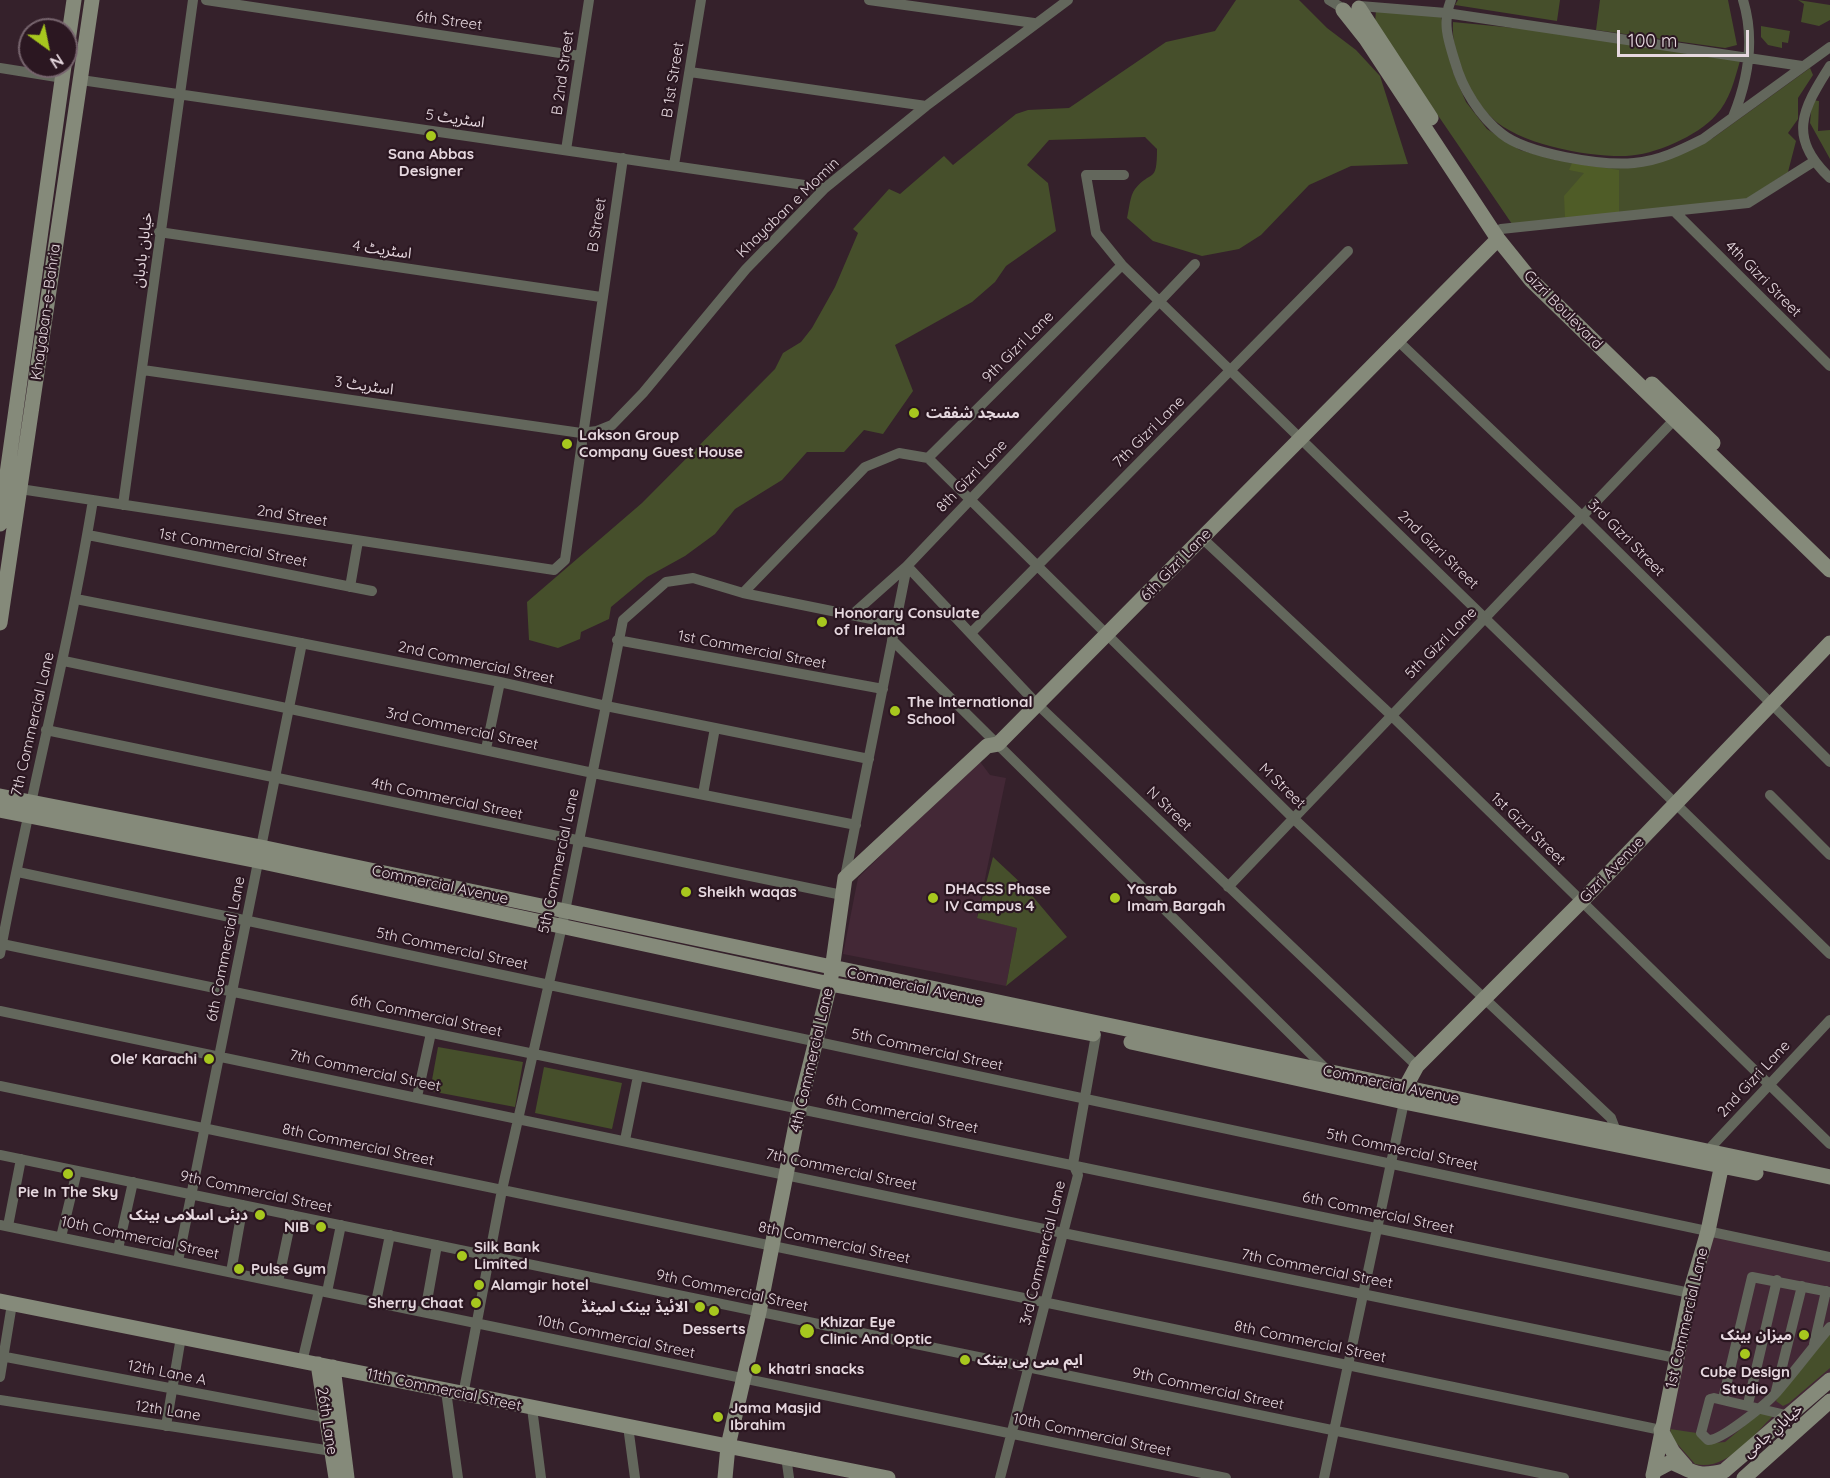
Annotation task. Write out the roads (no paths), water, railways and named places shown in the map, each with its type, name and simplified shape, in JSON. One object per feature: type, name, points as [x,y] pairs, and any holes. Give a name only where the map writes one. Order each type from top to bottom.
[{"type":"main road","points":[[71,18],[74,0]]},
{"type":"main road","name":"Khayaban-e-Bahria","points":[[0,524],[81,80],[92,0]]},
{"type":"main road","points":[[1337,4],[1351,12],[1362,4]]},
{"type":"main road","name":"Gizri Boulevard","points":[[1337,4],[1366,39],[1531,280],[1830,570]]},
{"type":"main road","name":"Gizri Boulevard","points":[[1362,4],[1500,234],[1538,274],[1830,558]]},
{"type":"main road","name":"Khayaban-e-Bahria","points":[[0,623],[8,488],[63,78]]},
{"type":"main road","name":"6th Gizri Lane","points":[[845,878],[987,746],[998,744],[1038,705],[1500,234]]},
{"type":"main road","name":"Gizri Avenue","points":[[1405,1095],[1418,1066],[1487,999],[1830,643]]},
{"type":"main road","name":"Commercial Avenue","points":[[0,796],[30,808],[259,854],[831,976],[1342,1088],[1405,1095],[1616,1131],[1830,1188]]},
{"type":"main road","name":"Commercial Avenue","points":[[0,810],[30,808]]},
{"type":"main road","name":"4th Commercial Lane","points":[[724,1478],[728,1446],[759,1312],[799,1109],[831,976],[845,878]]},
{"type":"main road","name":"Commercial Avenue","points":[[831,976],[1330,1073],[1405,1095],[1715,1159],[1830,1177]]},
{"type":"main road","name":"1st Commercial Lane","points":[[1653,1475],[1690,1293],[1708,1231],[1715,1159]]},
{"type":"main road","name":"11th Commercial Street","points":[[3,1305],[325,1365],[464,1395],[786,1456],[888,1478]]},
{"type":"main road","points":[[325,1365],[347,1478]]},
{"type":"main road","name":"26th Lane","points":[[325,1365],[328,1418],[336,1478]]},
{"type":"main road","name":"خیابانِ جامی","points":[[1695,1477],[1724,1471],[1830,1380]]},
{"type":"main road","name":"خیابانِ جامی","points":[[1744,1478],[1830,1401]]},
{"type":"main road","points":[[1661,1430],[1673,1452],[1695,1477]]},
{"type":"main road","points":[[1653,1475],[1671,1462],[1695,1477]]},
{"type":"street","name":"خیابان بادبان","points":[[123,505],[143,370],[159,232],[182,95],[193,0]]},
{"type":"street","name":"6th Street","points":[[206,0],[580,56]]},
{"type":"street","name":"B 2nd Street","points":[[566,150],[589,0]]},
{"type":"street","name":"B 1st Street","points":[[674,165],[701,0]]},
{"type":"street","points":[[869,0],[1035,23]]},
{"type":"street","name":"Khayaban e Momin","points":[[581,433],[597,431],[612,425],[643,393],[746,269],[825,188],[926,106],[1068,0]]},
{"type":"street","points":[[1451,0],[1446,13],[1449,43],[1464,86],[1490,123],[1502,135],[1520,144],[1557,155],[1634,163],[1686,148],[1830,47]]},
{"type":"street","points":[[1733,117],[1744,91],[1749,57],[1749,29],[1743,0]]},
{"type":"street","points":[[1362,4],[1446,13],[1802,66]]},
{"type":"street","points":[[1830,66],[1807,104],[1802,118],[1803,130],[1813,162],[1830,178]]},
{"type":"street","points":[[0,68],[18,69]]},
{"type":"street","points":[[690,72],[926,106]]},
{"type":"street","name":"اسٹریٹ 5","points":[[81,80],[825,188]]},
{"type":"street","name":"B Street","points":[[581,433],[623,158]]},
{"type":"street","points":[[1500,234],[1748,202],[1813,162]]},
{"type":"street","name":"2nd Gizri Street","points":[[1124,175],[1086,176],[1096,233],[1122,265],[1830,954]]},
{"type":"street","name":"4th Gizri Street","points":[[1675,212],[1830,366]]},
{"type":"street","name":"اسٹریٹ 4","points":[[159,232],[601,297]]},
{"type":"street","name":"7th Gizri Lane","points":[[971,633],[1348,251]]},
{"type":"street","name":"8th Gizri Lane","points":[[853,614],[907,566],[1195,264]]},
{"type":"street","name":"9th Gizri Lane","points":[[928,458],[1122,265]]},
{"type":"street","name":"3rd Gizri Street","points":[[1396,339],[1582,516],[1830,762]]},
{"type":"street","name":"اسٹریٹ 3","points":[[143,370],[581,433]]},
{"type":"street","name":"5th Gizri Lane","points":[[1228,887],[1674,420]]},
{"type":"street","name":"2nd Street","points":[[8,488],[548,571],[559,567],[565,560],[581,433]]},
{"type":"street","points":[[743,593],[865,467],[899,453],[928,458]]},
{"type":"street","name":"M Street","points":[[928,458],[1293,818],[1487,999],[1611,1119],[1616,1131]]},
{"type":"street","name":"7th Commercial Lane","points":[[1,949],[46,730],[64,661],[93,500]]},
{"type":"street","name":"1st Commercial Street","points":[[87,535],[372,591]]},
{"type":"street","name":"1st Gizri Street","points":[[1202,538],[1391,715],[1830,1144]]},
{"type":"street","points":[[350,586],[358,541]]},
{"type":"street","name":"4th Commercial Lane","points":[[845,878],[907,566]]},
{"type":"street","name":"N Street","points":[[907,566],[1038,705],[1418,1066]]},
{"type":"street","name":"5th Commercial Lane","points":[[464,1395],[502,1190],[520,1119],[563,919],[617,640],[623,620],[666,582],[693,578],[743,593],[896,624]]},
{"type":"street","name":"2nd Commercial Street","points":[[76,599],[500,682],[606,706],[869,759]]},
{"type":"street","name":"1st Commercial Street","points":[[617,640],[883,689]]},
{"type":"street","points":[[892,640],[1330,1073],[1342,1088]]},
{"type":"street","name":"6th Commercial Lane","points":[[178,1261],[302,643]]},
{"type":"street","name":"3rd Commercial Street","points":[[64,661],[593,773],[856,825]]},
{"type":"street","points":[[486,749],[500,682]]},
{"type":"street","points":[[703,795],[715,728]]},
{"type":"street","name":"4th Commercial Street","points":[[46,730],[842,895]]},
{"type":"street","points":[[1770,795],[1830,855]]},
{"type":"street","name":"5th Commercial Street","points":[[18,872],[1830,1257]]},
{"type":"street","name":"6th Commercial Street","points":[[1,949],[233,992],[1690,1293]]},
{"type":"street","name":"7th Commercial Street","points":[[0,1011],[1063,1233],[1676,1358]]},
{"type":"street","name":"2nd Gizri Lane","points":[[1715,1159],[1712,1146],[1768,1083],[1830,1020]]},
{"type":"street","points":[[417,1097],[431,1033]]},
{"type":"street","name":"3rd Commercial Lane","points":[[1000,1478],[1047,1303],[1078,1175],[1072,1164],[1096,1035]]},
{"type":"street","points":[[625,1140],[639,1076]]},
{"type":"street","name":"8th Commercial Street","points":[[0,1086],[1661,1430]]},
{"type":"street","points":[[1324,1478],[1405,1095]]},
{"type":"street","name":"9th Commercial Street","points":[[0,1155],[1563,1478]]},
{"type":"street","points":[[4,1225],[21,1159]]},
{"type":"street","points":[[61,1237],[77,1171]]},
{"type":"street","points":[[118,1249],[133,1182]]},
{"type":"street","points":[[231,1272],[243,1205]]},
{"type":"street","points":[[278,1282],[292,1215]]},
{"type":"street","name":"10th Commercial Street","points":[[4,1225],[1226,1478]]},
{"type":"street","points":[[302,1362],[341,1225]]},
{"type":"street","points":[[376,1302],[390,1235]]},
{"type":"street","points":[[425,1312],[437,1245]]},
{"type":"street","points":[[1723,1399],[1752,1277],[1777,1280],[1828,1292],[1814,1345]]},
{"type":"street","points":[[1754,1405],[1777,1280]]},
{"type":"street","points":[[1774,1395],[1802,1286]]},
{"type":"street","points":[[0,1377],[3,1305]]},
{"type":"street","points":[[1790,1416],[1754,1405],[1710,1399],[1701,1433],[1705,1439],[1718,1439],[1754,1405],[1774,1395],[1830,1327]]},
{"type":"street","points":[[166,1426],[181,1337]]},
{"type":"street","name":"12th Lane A","points":[[2,1356],[328,1418]]},
{"type":"street","points":[[446,1391],[458,1478]]},
{"type":"street","name":"12th Lane","points":[[0,1400],[332,1451]]},
{"type":"street","points":[[532,1408],[541,1478]]},
{"type":"street","points":[[628,1426],[635,1478]]},
{"type":"street","points":[[786,1456],[789,1478]]},
{"type":"place","name":"Sana Abbas Designer","points":[[431,136]]},
{"type":"place","name":"مسجد شفقت","points":[[914,413]]},
{"type":"place","name":"Lakson Group Company Guest House","points":[[567,444]]},
{"type":"place","name":"Honorary Consulate of Ireland","points":[[822,622]]},
{"type":"place","name":"The International School","points":[[895,711]]},
{"type":"place","name":"Sheikh waqas","points":[[686,892]]},
{"type":"place","name":"DHACSS Phase IV Campus 4","points":[[933,898]]},
{"type":"place","name":"Yasrab Imam Bargah","points":[[1115,898]]},
{"type":"place","name":"Ole' Karachi","points":[[209,1059]]},
{"type":"place","name":"Pie In The Sky","points":[[68,1174]]},
{"type":"place","name":"دبئی اسلامی بینک","points":[[260,1215]]},
{"type":"place","name":"NIB","points":[[321,1227]]},
{"type":"place","name":"Silk Bank Limited","points":[[462,1256]]},
{"type":"place","name":"Pulse Gym","points":[[239,1269]]},
{"type":"place","name":"Alamgir hotel","points":[[479,1285]]},
{"type":"place","name":"Sherry Chaat","points":[[476,1303]]},
{"type":"place","name":"الائیڈ بینک لمیٹڈ","points":[[700,1307]]},
{"type":"place","name":"Desserts","points":[[714,1311]]},
{"type":"place","name":"Khizar Eye Clinic And Optic","points":[[807,1331]]},
{"type":"place","name":"میزان بینک","points":[[1804,1335]]},
{"type":"place","name":"Cube Design Studio","points":[[1745,1354]]},
{"type":"place","name":"ایم سی بی بینک","points":[[965,1360]]},
{"type":"place","name":"khatri snacks","points":[[756,1369]]},
{"type":"place","name":"Jama Masjid Ibrahim","points":[[718,1417]]}]
